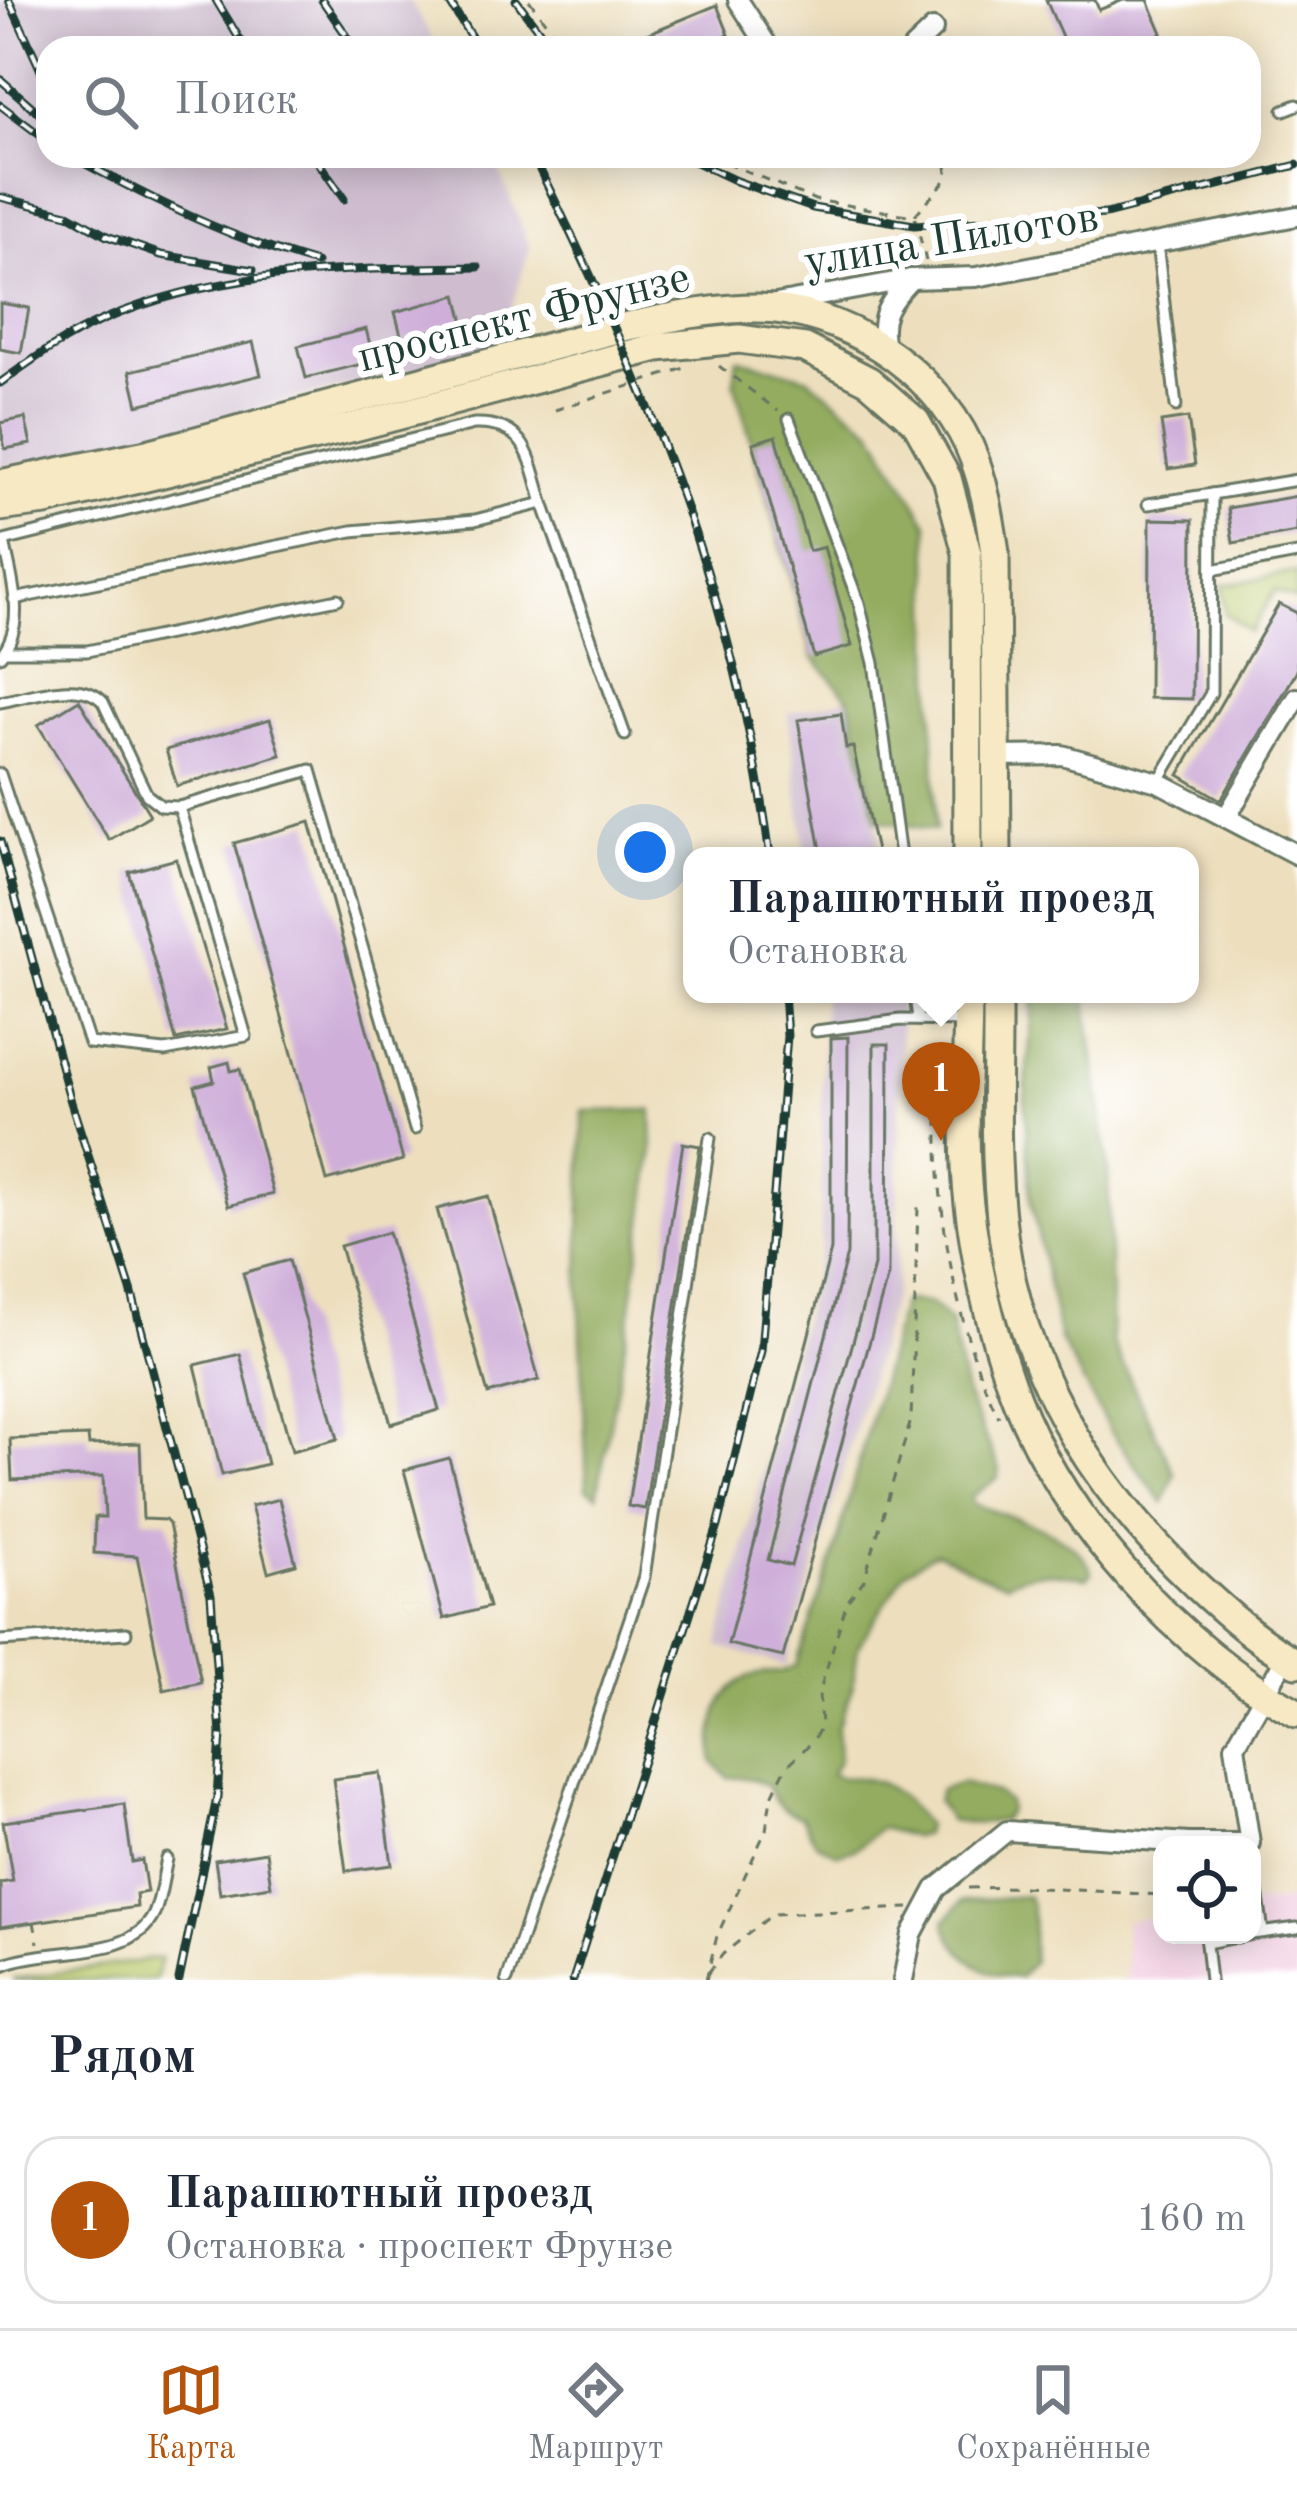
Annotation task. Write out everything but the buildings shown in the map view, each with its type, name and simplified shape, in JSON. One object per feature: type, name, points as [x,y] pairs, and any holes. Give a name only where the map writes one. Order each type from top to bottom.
[{"type":"main road","name":"проспект Фрунзе","points":[[0,484],[147,454],[628,326],[759,308],[813,317],[873,342],[918,376],[943,404],[969,446],[988,508],[995,553],[997,847]]},
{"type":"main road","name":"проспект Фрунзе","points":[[0,507],[46,501],[354,427],[658,347],[739,339],[806,348],[869,381],[916,422],[946,478],[967,553],[968,847]]},
{"type":"main road","points":[[997,1003],[998,1184],[1007,1260],[1037,1365],[1080,1450],[1144,1535],[1224,1611],[1291,1660]]},
{"type":"main road","points":[[968,1007],[969,1199],[986,1305],[1017,1401],[1054,1474],[1106,1546],[1165,1614],[1222,1665],[1297,1712]]},
{"type":"street","points":[[738,0],[761,36]]},
{"type":"street","points":[[926,36],[933,29]]},
{"type":"street","name":"улица Пилотов","points":[[759,308],[921,278],[976,277],[1297,216]]},
{"type":"street","points":[[886,352],[882,315],[890,301],[921,278]]},
{"type":"street","points":[[1227,816],[1297,698]]},
{"type":"street","points":[[996,756],[1062,755],[1158,782],[1297,855]]},
{"type":"street","points":[[1249,1836],[1234,1746],[1291,1660]]},
{"type":"street","points":[[903,1980],[922,1909],[936,1889],[998,1836],[1017,1829],[1153,1841]]},
{"type":"lane","points":[[1284,110],[1297,105]]},
{"type":"lane","points":[[1157,243],[1176,406]]},
{"type":"lane","points":[[789,419],[859,603],[874,663],[898,847]]},
{"type":"lane","points":[[338,599],[86,651],[3,654],[15,627],[4,541],[422,434],[500,424],[516,434],[527,450],[625,735]]},
{"type":"lane","points":[[1148,505],[1297,480]]},
{"type":"lane","points":[[1158,782],[1211,693],[1212,494]]},
{"type":"lane","points":[[14,599],[352,531],[475,520],[543,503]]},
{"type":"lane","points":[[1212,570],[1297,554]]},
{"type":"lane","points":[[0,702],[78,689],[92,692],[103,702],[147,795],[161,806],[179,807],[311,770],[415,1129]]},
{"type":"lane","points":[[0,774],[89,1043],[165,1051],[246,1036],[179,807]]},
{"type":"lane","points":[[916,1003],[918,1020]]},
{"type":"lane","points":[[816,1031],[918,1020],[968,1007]]},
{"type":"lane","points":[[507,1980],[644,1577],[710,1138]]},
{"type":"lane","points":[[0,1641],[126,1633]]},
{"type":"lane","points":[[0,1966],[17,1958],[124,1944],[153,1917],[167,1859]]},
{"type":"lane","points":[[1261,1933],[1297,1928]]},
{"type":"lane","points":[[1206,1944],[1210,1980]]},
{"type":"path","points":[[529,0],[556,36]]},
{"type":"path","points":[[739,168],[815,200],[914,216]]},
{"type":"path","points":[[921,278],[914,216],[945,181],[947,168]]},
{"type":"path","points":[[711,360],[789,419]]},
{"type":"path","points":[[555,410],[689,367]]},
{"type":"path","points":[[707,1977],[717,1936],[761,1844],[771,1798],[786,1767],[813,1741],[821,1726],[819,1693],[847,1602],[864,1580],[911,1420],[918,1207]]},
{"type":"path","points":[[936,1889],[1022,1887],[1153,1894]]},
{"type":"path","points":[[707,1977],[722,1954],[773,1914],[922,1909]]},
{"type":"shaded area","points":[[0,0],[409,0],[432,36],[36,36],[36,168],[498,168],[530,247],[500,348],[56,459],[0,467]]},
{"type":"shaded area","points":[[849,698],[880,847],[805,847],[788,713]]},
{"type":"shaded area","points":[[823,1003],[899,1003],[896,1287],[786,1666],[718,1646],[821,1246]]},
{"type":"shaded area","points":[[1297,1899],[1297,1980],[1126,1980],[1125,1921],[1153,1917],[1153,1944],[1261,1944],[1261,1903]]},
{"type":"green space","points":[[737,358],[807,377],[872,429],[928,524],[936,830],[877,820],[849,699],[813,657],[734,382]]},
{"type":"green space","points":[[1297,572],[1297,601],[1275,591],[1250,632],[1225,613],[1223,585]]},
{"type":"green space","points":[[1033,1003],[1087,1003],[1108,1169],[1112,1342],[1175,1474],[1163,1503],[1110,1431],[1060,1340],[1031,1202],[1025,1097]]},
{"type":"green space","points":[[652,1110],[653,1152],[629,1321],[597,1495],[587,1489],[579,1286],[583,1111]]},
{"type":"green space","points":[[902,1303],[931,1304],[950,1321],[967,1398],[1000,1469],[998,1478],[971,1497],[972,1503],[1058,1536],[1073,1546],[1092,1573],[1087,1578],[1036,1573],[1006,1583],[936,1552],[906,1571],[858,1646],[852,1691],[837,1728],[839,1760],[831,1774],[890,1788],[926,1825],[924,1834],[914,1837],[881,1828],[855,1849],[838,1854],[817,1844],[802,1817],[780,1806],[768,1786],[728,1777],[713,1762],[713,1734],[719,1708],[733,1687],[744,1679],[796,1665],[834,1554]]},
{"type":"green space","points":[[962,1783],[996,1793],[1008,1802],[1009,1811],[1002,1820],[979,1824],[949,1820],[937,1801],[940,1790]]},
{"type":"green space","points":[[1027,1896],[1033,1918],[1033,1961],[1020,1977],[984,1969],[955,1944],[945,1921],[962,1901]]},
{"type":"green space","points":[[161,1958],[155,1980],[12,1980],[14,1979]]},
{"type":"railway","points":[[9,0],[36,60]]},
{"type":"railway","points":[[216,0],[238,36]]},
{"type":"railway","points":[[322,0],[347,36]]},
{"type":"railway","points":[[448,0],[470,36]]},
{"type":"railway","points":[[516,0],[543,36]]},
{"type":"railway","points":[[0,79],[36,110]]},
{"type":"railway","points":[[0,105],[36,132]]},
{"type":"railway","points":[[708,168],[813,208],[914,225],[1106,214],[1297,165]]},
{"type":"railway","points":[[94,168],[190,216],[316,263]]},
{"type":"railway","points":[[322,168],[344,199]]},
{"type":"railway","points":[[539,168],[613,326],[682,496],[735,671],[769,847]]},
{"type":"railway","points":[[0,197],[68,214],[107,236],[161,255],[253,270]]},
{"type":"railway","points":[[0,383],[89,326],[194,290],[288,275],[478,267]]},
{"type":"railway","points":[[0,841],[71,1102],[131,1290],[211,1595],[221,1735],[217,1798],[179,1980]]},
{"type":"railway","points":[[573,1980],[718,1526],[761,1351],[787,1036],[785,1003]]},
{"type":"place","name":"Парашютный проезд","points":[[941,1141]]}]
